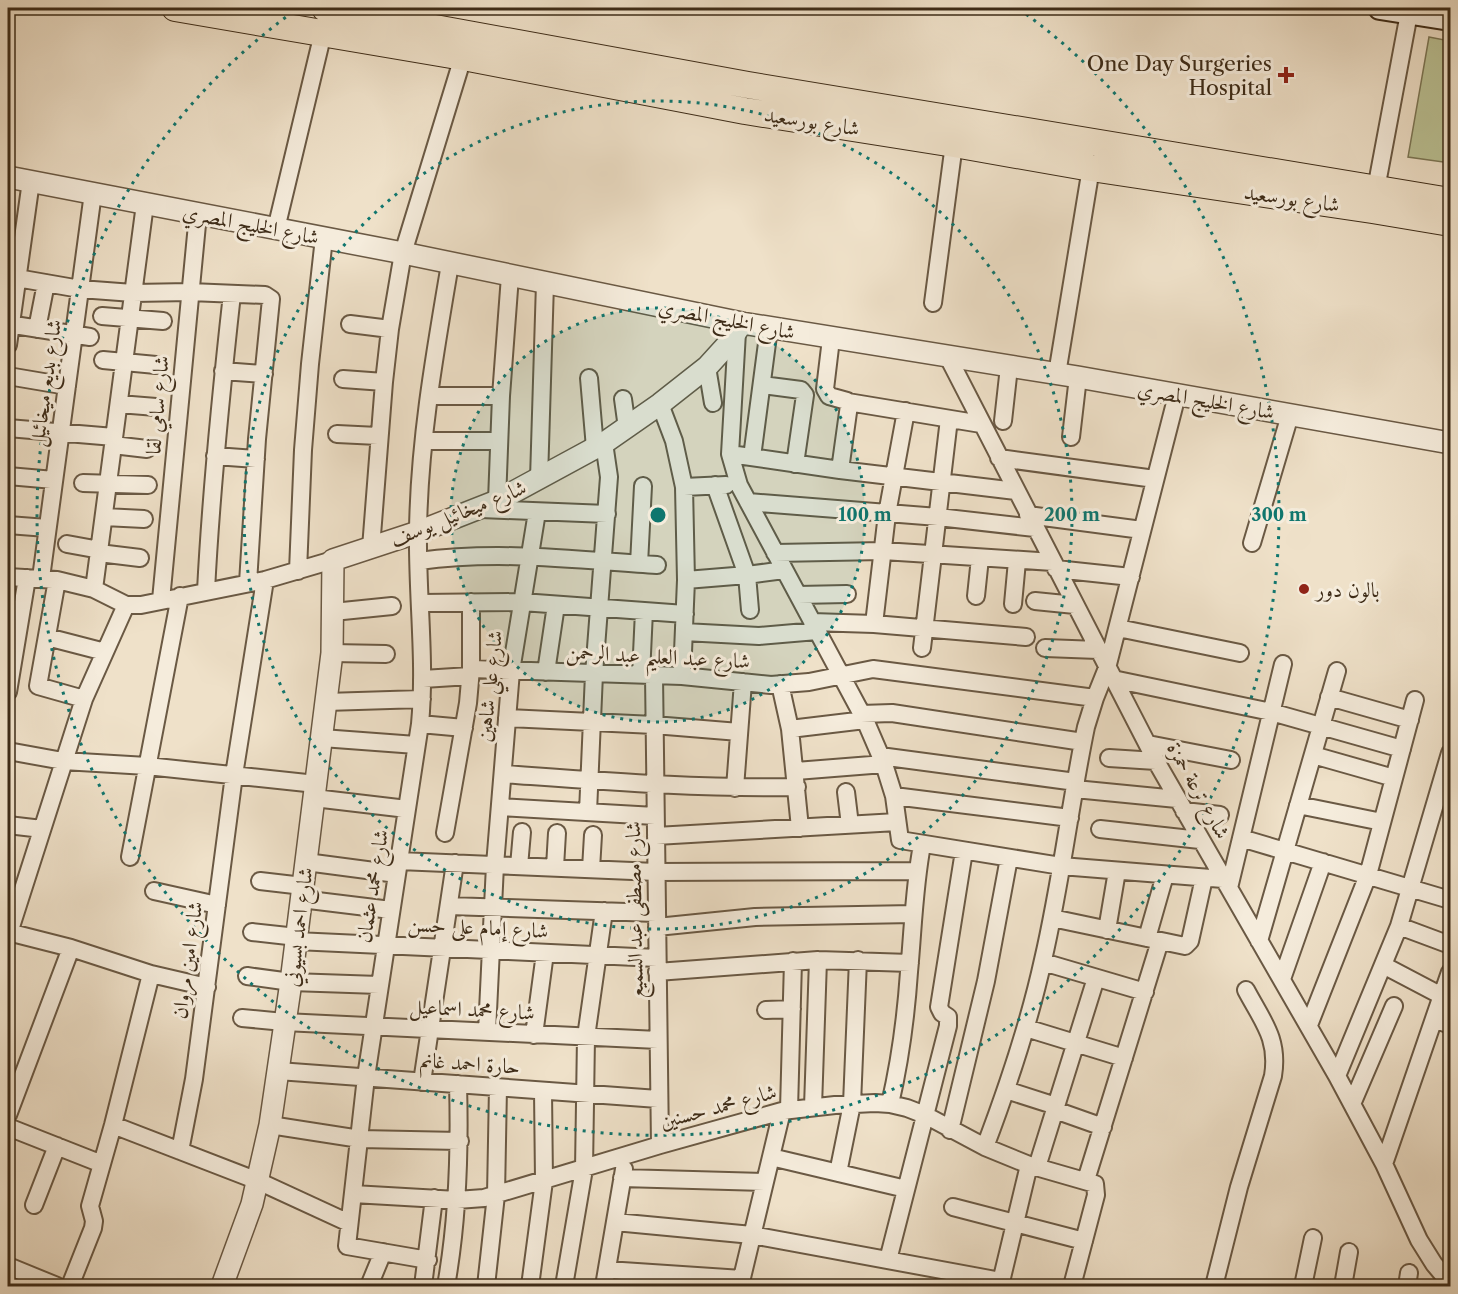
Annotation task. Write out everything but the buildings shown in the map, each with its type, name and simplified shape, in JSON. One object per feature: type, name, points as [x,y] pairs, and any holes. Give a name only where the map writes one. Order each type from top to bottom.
[{"type":"main road","name":"شارع بورسعيد","points":[[175,8],[463,57],[745,111],[1091,168],[1450,223]]},
{"type":"main road","name":"شارع بورسعيد","points":[[325,8],[748,85],[1450,201]]},
{"type":"main road","points":[[1380,8],[1410,10],[1450,19]]},
{"type":"street","points":[[1376,189],[1410,10]]},
{"type":"street","points":[[276,229],[323,33]]},
{"type":"street","points":[[371,548],[378,436],[390,329],[403,254],[463,57]]},
{"type":"street","points":[[933,303],[954,144]]},
{"type":"street","points":[[1071,437],[1068,376],[1091,168]]},
{"type":"street","name":"شارع الخليج المصري","points":[[8,177],[545,283],[740,328],[769,328],[1068,376],[1450,443]]},
{"type":"street","points":[[8,345],[31,181]]},
{"type":"street","name":"شارع بديع ميخائيل","points":[[42,579],[67,386],[82,336],[80,289],[93,193]]},
{"type":"street","points":[[94,589],[145,204]]},
{"type":"street","name":"شارع سامي لقا","points":[[161,600],[198,214]]},
{"type":"street","points":[[298,571],[303,450],[324,238]]},
{"type":"street","name":"شارع محمد عثمان","points":[[383,1252],[347,1246],[366,1077],[420,724],[423,679],[418,532],[424,441],[450,264]]},
{"type":"street","points":[[497,501],[501,396],[510,276]]},
{"type":"street","points":[[16,278],[80,289],[133,293],[232,294],[215,456],[206,591]]},
{"type":"street","points":[[37,329],[46,283]]},
{"type":"street","points":[[539,479],[545,283]]},
{"type":"street","name":"شارع امين مروان","points":[[180,1151],[194,1079],[207,987],[257,582],[256,459],[271,299],[265,295],[232,294]]},
{"type":"street","points":[[102,316],[163,321]]},
{"type":"street","points":[[350,324],[390,329]]},
{"type":"street","points":[[9,325],[82,336]]},
{"type":"street","points":[[740,328],[730,454],[738,485],[863,717],[882,760],[894,796],[900,840],[1061,866],[1204,878],[1226,884],[1241,838],[1282,664]]},
{"type":"street","name":"شارع ميخائيل يوسف","points":[[126,605],[141,605],[257,582],[298,571],[418,532],[497,501],[599,446],[627,428],[706,367],[740,328]]},
{"type":"street","points":[[752,457],[769,328]]},
{"type":"street","points":[[831,339],[825,389],[833,398],[981,424]]},
{"type":"street","name":"شارع ترعة حمزة","points":[[948,357],[1156,761],[1309,1025],[1384,1164],[1419,1240],[1434,1264],[1450,1283]]},
{"type":"street","points":[[103,360],[156,364]]},
{"type":"street","points":[[706,367],[713,403]]},
{"type":"street","points":[[1003,421],[1010,367]]},
{"type":"street","points":[[223,371],[264,374]]},
{"type":"street","points":[[8,376],[67,386]]},
{"type":"street","points":[[343,378],[384,382]]},
{"type":"street","points":[[588,812],[598,608],[609,477],[599,446],[589,378]]},
{"type":"street","points":[[762,385],[801,390],[805,395],[795,464]]},
{"type":"street","points":[[985,1147],[1026,1028],[1043,962],[1083,742],[1095,698],[1110,673],[1118,628],[1177,395]]},
{"type":"street","points":[[430,396],[501,396]]},
{"type":"street","points":[[623,399],[627,428]]},
{"type":"street","points":[[840,470],[848,402]]},
{"type":"street","points":[[119,404],[156,407]]},
{"type":"street","points":[[660,404],[674,441],[684,486],[686,580],[682,676]]},
{"type":"street","points":[[874,624],[887,514],[906,411]]},
{"type":"street","points":[[1252,543],[1290,415]]},
{"type":"street","points":[[922,648],[949,419]]},
{"type":"street","points":[[8,428],[114,441],[147,449]]},
{"type":"street","points":[[337,434],[378,436]]},
{"type":"street","points":[[424,441],[499,441]]},
{"type":"street","points":[[730,454],[943,484],[1016,491]]},
{"type":"street","points":[[215,456],[256,459]]},
{"type":"street","points":[[999,458],[1155,479]]},
{"type":"street","points":[[8,476],[54,480]]},
{"type":"street","points":[[83,483],[148,485]]},
{"type":"street","points":[[715,485],[747,576],[750,610]]},
{"type":"street","points":[[684,486],[738,485]]},
{"type":"street","points":[[639,564],[643,486]]},
{"type":"street","points":[[748,502],[887,514],[1142,530]]},
{"type":"street","points":[[476,509],[606,514]]},
{"type":"street","name":"شارع علي شاهين","points":[[487,1032],[495,865],[511,670],[537,512]]},
{"type":"street","points":[[104,516],[144,519]]},
{"type":"street","points":[[8,525],[47,528]]},
{"type":"street","points":[[67,544],[99,552],[140,558]]},
{"type":"street","points":[[775,553],[883,551],[933,554],[1054,565],[1131,577]]},
{"type":"street","points":[[419,561],[468,556],[530,556],[657,565]]},
{"type":"street","points":[[976,596],[980,558]]},
{"type":"street","name":"شارع احمد بسيوني","points":[[222,1287],[237,1250],[258,1181],[270,1125],[297,939],[332,653],[333,560]]},
{"type":"street","points":[[1013,604],[1017,561]]},
{"type":"street","points":[[686,580],[747,576],[784,570]]},
{"type":"street","points":[[8,576],[42,579],[94,589],[126,605],[84,699],[8,932],[72,948],[151,974],[207,987]]},
{"type":"street","points":[[42,579],[47,637],[38,686],[84,699]]},
{"type":"street","points":[[8,692],[42,579]]},
{"type":"street","points":[[798,595],[847,594]]},
{"type":"street","points":[[130,857],[180,596]]},
{"type":"street","points":[[1035,601],[1075,605]]},
{"type":"street","points":[[445,833],[464,728],[470,672],[471,602]]},
{"type":"street","points":[[421,603],[522,602],[685,614]]},
{"type":"street","points":[[546,672],[556,605]]},
{"type":"street","points":[[333,612],[392,606]]},
{"type":"street","name":"شارع مصطفى عبد السميع","points":[[644,611],[647,675],[654,725],[660,1144]]},
{"type":"street","points":[[684,632],[759,636],[815,627],[874,624],[1026,637]]},
{"type":"street","points":[[1118,628],[1240,653]]},
{"type":"street","points":[[47,637],[105,652]]},
{"type":"street","points":[[1045,648],[1098,650]]},
{"type":"street","points":[[332,653],[386,654]]},
{"type":"street","name":"شارع عبد العليم عبد الرحمن","points":[[423,679],[470,672],[511,670],[682,676],[780,684],[809,682],[873,669],[1095,698]]},
{"type":"street","points":[[1259,941],[1336,671]]},
{"type":"street","points":[[1110,673],[1271,712],[1402,749]]},
{"type":"street","points":[[735,788],[743,682]]},
{"type":"street","points":[[780,684],[790,729],[800,828]]},
{"type":"street","points":[[1329,697],[1410,720]]},
{"type":"street","points":[[326,702],[422,699]]},
{"type":"street","points":[[1309,1025],[1368,875],[1415,700]]},
{"type":"street","points":[[790,729],[892,713],[1083,742]]},
{"type":"street","points":[[507,718],[654,725],[739,732]]},
{"type":"street","points":[[420,724],[464,728]]},
{"type":"street","points":[[322,738],[416,745]]},
{"type":"street","points":[[1148,744],[1231,760]]},
{"type":"street","points":[[8,751],[63,761],[147,766],[234,775],[407,809]]},
{"type":"street","points":[[1337,1076],[1399,926],[1450,753]]},
{"type":"street","points":[[1312,755],[1394,778]]},
{"type":"street","points":[[1109,758],[1156,761]]},
{"type":"street","points":[[503,774],[655,785],[735,788],[796,779],[882,760],[1075,785],[1181,805],[1220,815]]},
{"type":"street","points":[[846,792],[850,825]]},
{"type":"street","points":[[894,796],[1070,818]]},
{"type":"street","points":[[1298,805],[1382,822]]},
{"type":"street","points":[[500,807],[655,816]]},
{"type":"street","points":[[656,836],[897,822]]},
{"type":"street","points":[[8,825],[42,829]]},
{"type":"street","points":[[1100,829],[1200,840]]},
{"type":"street","points":[[519,866],[522,832]]},
{"type":"street","points":[[555,867],[557,833]]},
{"type":"street","points":[[591,869],[593,835]]},
{"type":"street","points":[[1241,838],[1450,900]]},
{"type":"street","points":[[890,1104],[900,1055],[917,871],[922,845]]},
{"type":"street","points":[[888,1260],[948,1026],[948,1017],[939,1007],[964,851]]},
{"type":"street","points":[[950,1130],[986,981],[1009,858]]},
{"type":"street","points":[[306,862],[398,867],[455,863],[656,872],[917,871]]},
{"type":"street","points":[[1282,979],[1323,862]]},
{"type":"street","points":[[422,1082],[455,863]]},
{"type":"street","points":[[1107,930],[1117,871]]},
{"type":"street","points":[[1072,1287],[1096,1195],[1095,1184],[1086,1180],[1145,992],[1165,875]]},
{"type":"street","points":[[1052,918],[1183,946],[1188,944],[1204,878]]},
{"type":"street","points":[[260,881],[302,893],[392,910]]},
{"type":"street","points":[[154,891],[218,905]]},
{"type":"street","points":[[449,906],[604,911],[656,920],[913,914]]},
{"type":"street","points":[[564,1287],[584,1169],[586,1037],[604,911]]},
{"type":"street","points":[[1399,926],[1450,945]]},
{"type":"street","name":"شارع إمام على حسن","points":[[252,932],[297,939],[598,956],[657,965],[818,960],[910,963]]},
{"type":"street","points":[[8,1115],[15,1078],[72,948]]},
{"type":"street","points":[[534,1035],[544,953]]},
{"type":"street","points":[[813,1107],[818,960]]},
{"type":"street","points":[[838,1173],[852,1104],[858,960]]},
{"type":"street","points":[[626,1155],[606,1278],[741,1283],[771,1157],[785,1111],[793,962]]},
{"type":"street","points":[[1043,962],[1145,992]]},
{"type":"street","points":[[1383,965],[1442,996]]},
{"type":"street","points":[[1384,1164],[1450,972]]},
{"type":"street","points":[[70,1287],[93,1228],[94,1221],[90,1206],[151,974]]},
{"type":"street","points":[[247,976],[291,982],[380,985]]},
{"type":"street","points":[[615,1221],[752,1235],[888,1260],[1000,1284],[1015,1223],[1055,1108],[1096,978]]},
{"type":"street","points":[[1214,1287],[1239,1187],[1273,1076],[1276,1058],[1271,1036],[1246,990]]},
{"type":"street","points":[[1352,1104],[1394,1006]]},
{"type":"street","points":[[766,1010],[791,1016],[816,1016]]},
{"type":"street","name":"شارع محمد اسماعيل","points":[[242,1018],[285,1023],[658,1040]]},
{"type":"street","points":[[1434,1019],[1450,1025]]},
{"type":"street","points":[[1026,1028],[1124,1058]]},
{"type":"street","name":"حارة احمد غانم","points":[[278,1071],[658,1099]]},
{"type":"street","points":[[446,1287],[457,1200],[460,1141],[458,1084]]},
{"type":"street","points":[[486,1287],[496,1195],[498,1087]]},
{"type":"street","points":[[1006,1090],[1102,1127]]},
{"type":"street","points":[[530,1287],[544,1180],[543,1091]]},
{"type":"street","name":"شارع محمد حسنين","points":[[353,1194],[457,1200],[496,1195],[660,1144],[785,1111],[852,1104],[890,1104],[925,1115],[985,1147],[1033,1166],[1086,1180]]},
{"type":"street","points":[[113,1125],[258,1181],[349,1223]]},
{"type":"street","points":[[270,1125],[360,1139],[460,1141]]},
{"type":"street","points":[[8,1127],[102,1164]]},
{"type":"street","points":[[34,1205],[57,1146]]},
{"type":"street","points":[[771,1157],[906,1189]]},
{"type":"street","points":[[622,1178],[765,1182]]},
{"type":"street","points":[[423,1287],[434,1198]]},
{"type":"street","points":[[953,1207],[1084,1240]]},
{"type":"street","points":[[1303,1287],[1313,1238]]},
{"type":"street","points":[[369,1287],[383,1252],[428,1260]]},
{"type":"street","points":[[1343,1287],[1349,1252]]},
{"type":"street","points":[[8,1266],[57,1287]]},
{"type":"green space","points":[[1429,37],[1450,41],[1450,163],[1408,157]]},
{"type":"place","name":"One Day Surgeries Hospital","points":[[1286,75]]},
{"type":"place","name":"بالون دور","points":[[1304,589]]}]
